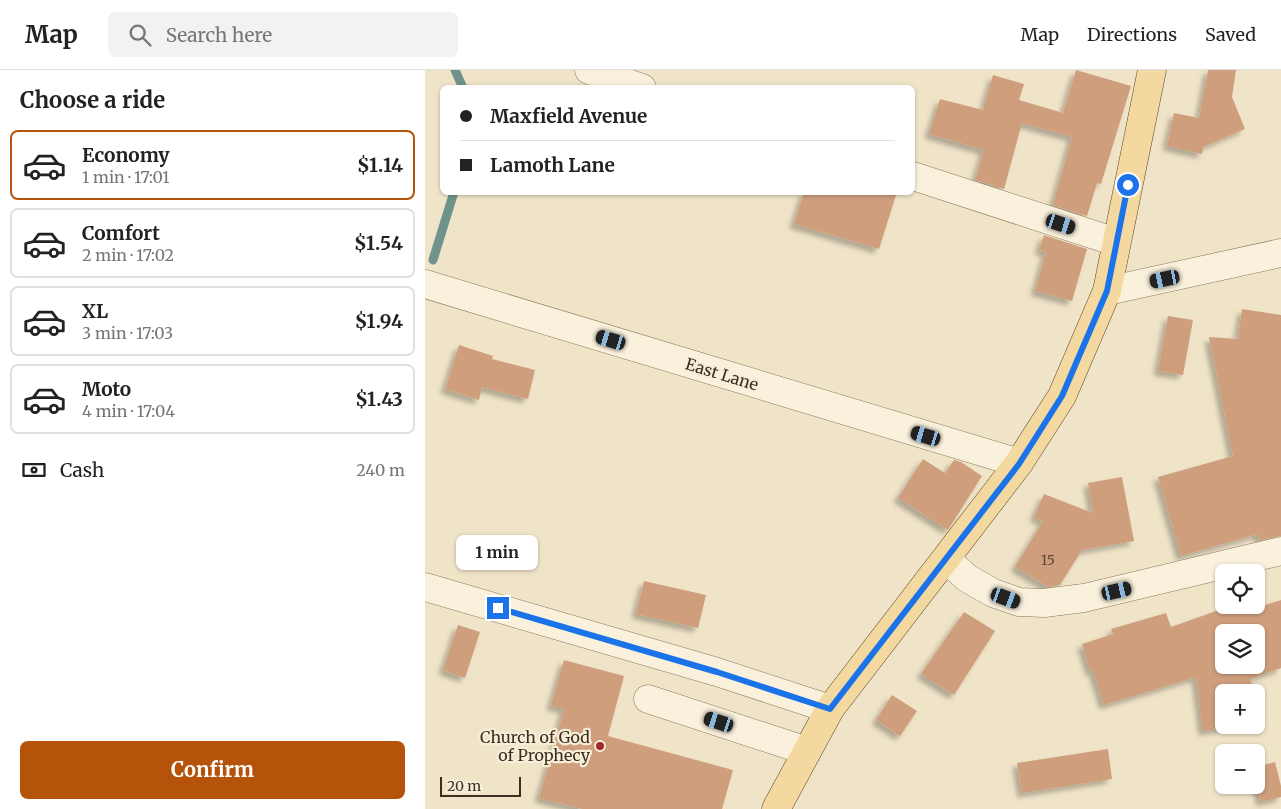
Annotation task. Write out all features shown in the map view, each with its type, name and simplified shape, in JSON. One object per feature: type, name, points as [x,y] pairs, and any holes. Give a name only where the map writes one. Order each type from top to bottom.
[{"type":"main road","points":[[776,809],[830,709],[1019,464],[1062,396],[1107,291],[1152,70]]},
{"type":"street","points":[[589,70],[633,85]]},
{"type":"street","points":[[915,177],[1116,242]]},
{"type":"street","points":[[1107,291],[1281,253]]},
{"type":"street","name":"East Lane","points":[[425,284],[1019,464]]},
{"type":"street","points":[[946,559],[967,578],[993,593],[1019,602],[1044,603],[1084,598],[1281,551]]},
{"type":"street","points":[[425,587],[717,672],[830,709]]},
{"type":"street","points":[[648,699],[807,751]]},
{"type":"building","points":[[1076,70],[1131,86],[1101,184],[1097,183],[1087,216],[1053,205],[1072,137],[1022,123],[1004,189],[975,180],[984,150],[929,134],[940,99],[983,110],[993,75],[1024,84],[1019,100],[1063,113]]},
{"type":"building","points":[[1208,70],[1236,70],[1232,97],[1245,129],[1203,147],[1202,154],[1167,146],[1174,113],[1199,118]]},
{"type":"building","points":[[803,195],[896,195],[879,249],[794,224]]},
{"type":"building","points":[[1044,235],[1087,249],[1072,301],[1035,291],[1046,252],[1039,250]]},
{"type":"building","points":[[1242,309],[1281,315],[1281,536],[1259,540],[1258,534],[1181,556],[1158,477],[1233,456],[1209,337],[1238,339]]},
{"type":"building","points":[[1168,316],[1193,320],[1183,375],[1158,371]]},
{"type":"building","points":[[459,345],[493,356],[492,359],[535,370],[528,399],[482,387],[479,400],[445,389]]},
{"type":"building","points":[[923,459],[945,473],[954,460],[961,462],[982,476],[948,530],[898,498]]},
{"type":"building","points":[[1122,477],[1134,541],[1082,550],[1060,585],[1048,587],[1015,567],[1043,521],[1034,517],[1044,494],[1093,513],[1088,483]]},
{"type":"building","points":[[644,581],[706,595],[698,628],[636,614]]},
{"type":"building","points":[[1281,600],[1281,668],[1265,674],[1265,624],[1215,624],[1215,674],[1264,674],[1250,679],[1252,684],[1215,684],[1215,729],[1203,731],[1196,677],[1104,705],[1093,670],[1090,671],[1082,644],[1113,634],[1111,629],[1166,613],[1171,627],[1215,611],[1215,614],[1265,614],[1265,605]]},
{"type":"building","points":[[964,612],[995,631],[954,695],[921,674]]},
{"type":"building","points":[[458,625],[480,632],[465,678],[443,670]]},
{"type":"building","name":"Church of God of Prophecy","points":[[564,660],[624,676],[608,736],[733,770],[722,809],[582,809],[539,798],[564,709],[551,706]]},
{"type":"building","points":[[892,695],[917,711],[900,736],[876,720]]},
{"type":"building","points":[[1108,749],[1112,779],[1022,793],[1017,763]]},
{"type":"building","points":[[1275,762],[1281,786],[1281,797],[1261,802],[1259,794],[1265,794],[1265,765]]},
{"type":"waterway","points":[[455,70],[462,85]]},
{"type":"waterway","points":[[433,260],[453,195]]},
{"type":"place","name":"Church of God of Prophecy","points":[[600,746]]},
{"type":"route","points":[[498,608],[717,672],[830,709],[1019,464],[1062,396],[1107,291],[1128,185]]}]
